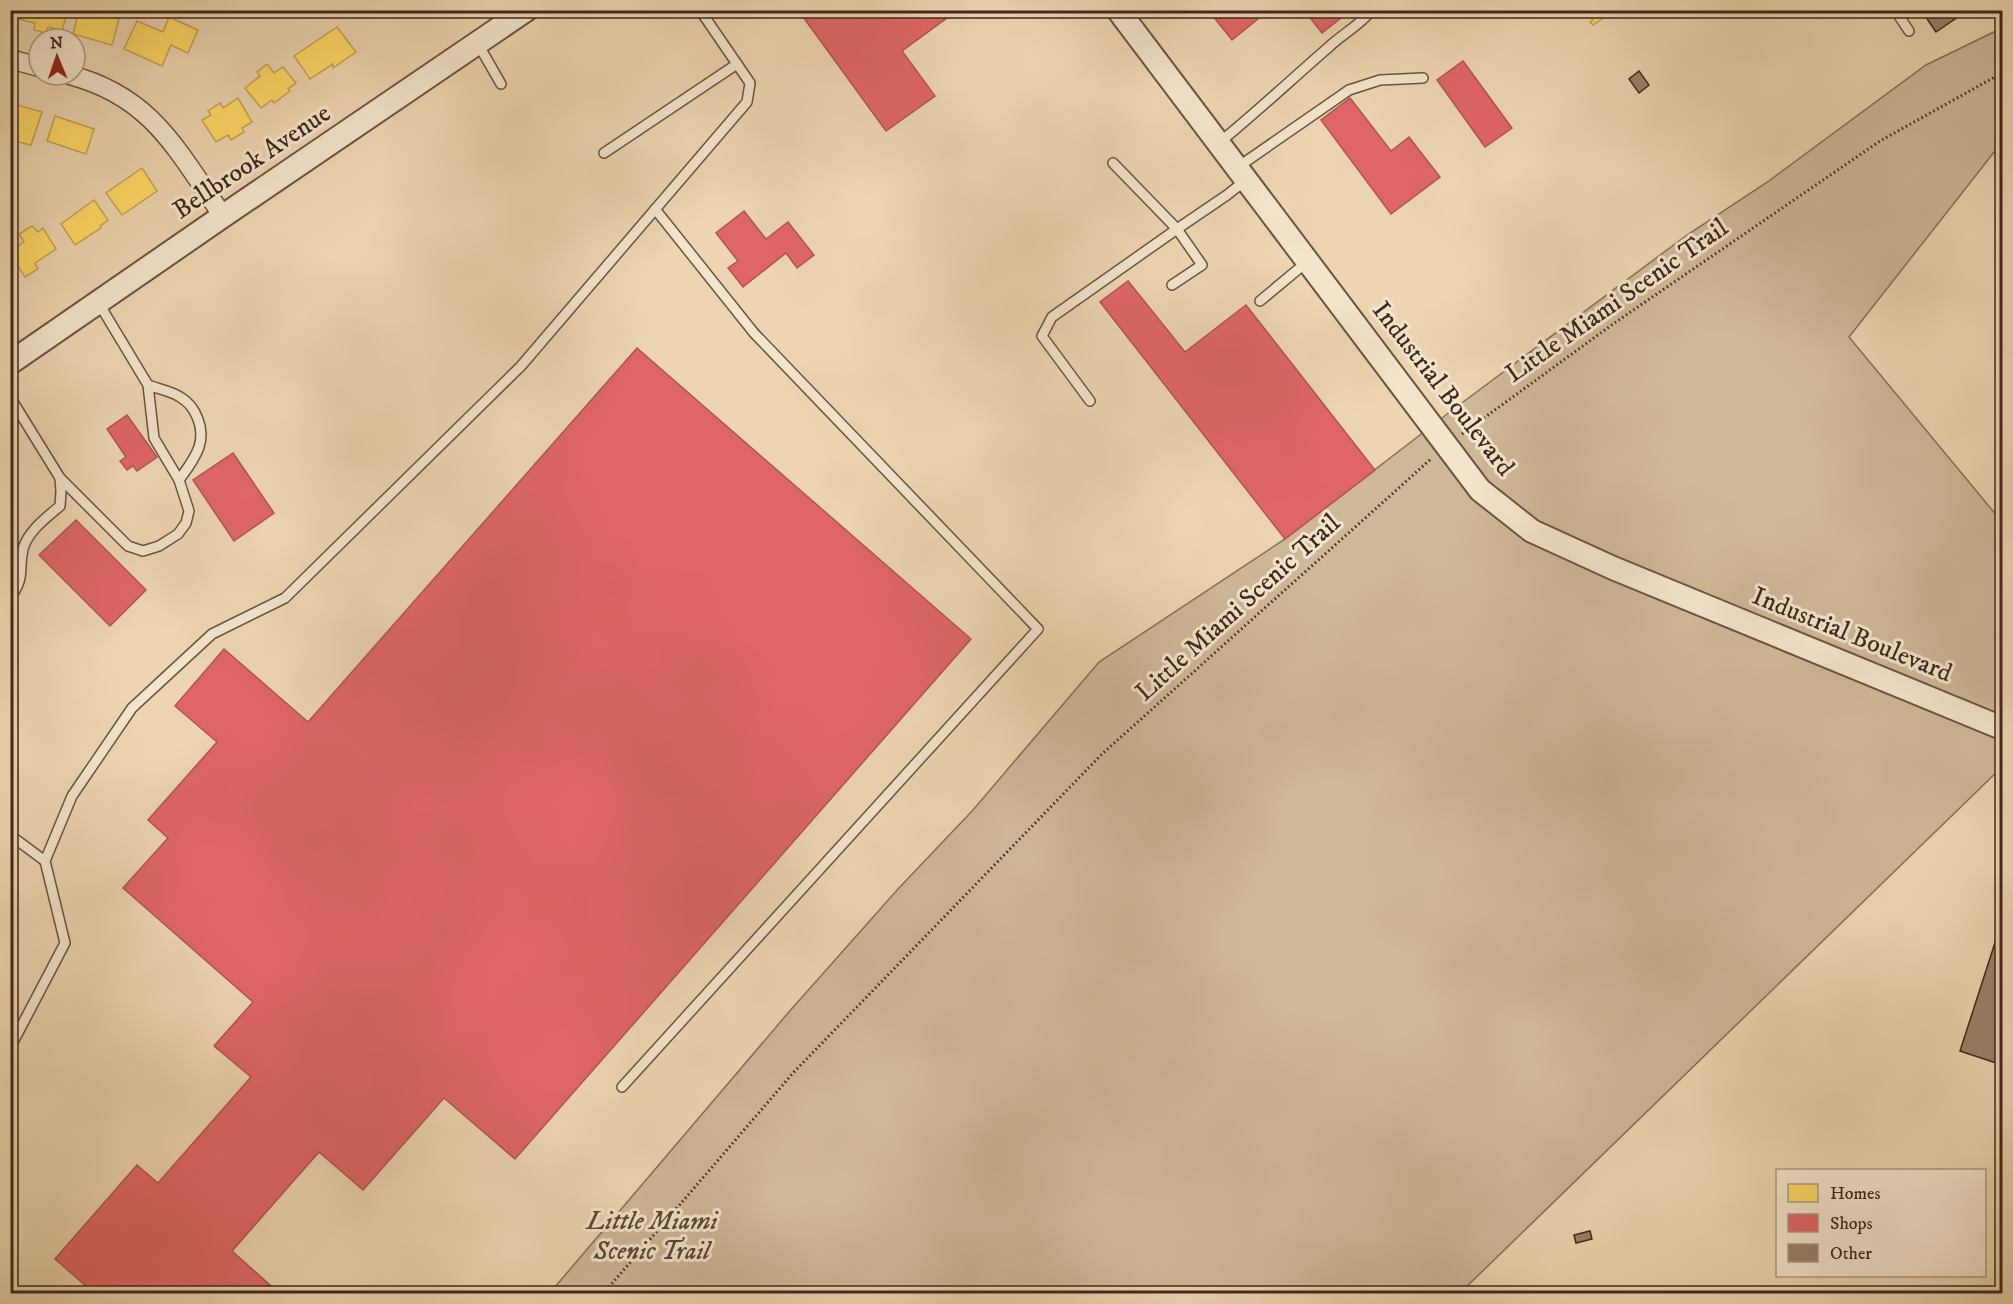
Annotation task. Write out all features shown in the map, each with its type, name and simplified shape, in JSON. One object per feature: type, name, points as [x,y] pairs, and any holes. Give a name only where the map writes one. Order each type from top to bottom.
[{"type":"street","name":"Bellbrook Avenue","points":[[10,363],[526,10]]},
{"type":"street","name":"Industrial Boulevard","points":[[1118,10],[1480,490],[1532,531],[1613,568],[2002,728]]},
{"type":"street","points":[[10,59],[27,64]]},
{"type":"street","points":[[87,81],[112,90],[137,107],[162,129],[223,216]]},
{"type":"lane","points":[[10,1048],[65,943],[45,861],[72,796],[132,708],[212,634],[285,598],[521,366],[747,102],[750,83],[700,10]]},
{"type":"lane","points":[[1219,142],[1264,106],[1331,45],[1363,22],[1372,10]]},
{"type":"lane","points":[[1895,10],[1909,31]]},
{"type":"lane","points":[[478,44],[501,84]]},
{"type":"lane","points":[[604,153],[737,64]]},
{"type":"lane","points":[[1090,401],[1042,336],[1052,317],[1227,195],[1242,173],[1349,90],[1380,80],[1422,78]]},
{"type":"lane","points":[[1113,163],[1177,229],[1202,265],[1172,285]]},
{"type":"lane","points":[[622,1087],[1038,628],[754,333],[655,209]]},
{"type":"lane","points":[[1260,301],[1308,261]]},
{"type":"lane","points":[[10,397],[60,478],[128,546],[143,551],[159,546],[178,534],[186,523],[189,511],[179,480],[154,438],[148,385],[98,302]]},
{"type":"lane","points":[[148,385],[180,397],[192,408],[200,422],[200,444],[179,480]]},
{"type":"lane","points":[[10,597],[20,584],[24,547],[37,527],[60,506],[62,491],[60,478]]},
{"type":"lane","points":[[10,835],[45,861]]},
{"type":"path","name":"Little Miami Scenic Trail","points":[[603,1293],[792,1073],[1102,754],[1446,445],[1613,324],[1880,141],[2002,73]]},
{"type":"green space","points":[[2002,28],[2002,142],[1849,337],[2002,522],[2002,767],[1460,1293],[549,1294],[788,1013],[898,889],[973,810],[1099,662],[1285,539],[1451,411],[1687,235],[1766,183],[1926,65]]},
{"type":"building: Homes","points":[[20,10],[68,10],[63,27],[34,27],[35,23],[18,19]]},
{"type":"building: Homes","points":[[79,10],[95,12],[96,10],[110,10],[108,16],[119,19],[112,45],[87,38],[87,27],[75,27]]},
{"type":"building: Homes","points":[[1586,10],[1615,10],[1593,25],[1590,22],[1593,20]]},
{"type":"building: Homes","points":[[169,17],[198,30],[188,53],[171,45],[162,66],[124,49],[137,21],[163,32]]},
{"type":"building: Homes","points":[[337,27],[356,52],[333,68],[333,64],[310,79],[294,56]]},
{"type":"building: Homes","points":[[267,64],[274,73],[283,67],[296,83],[288,89],[290,91],[274,103],[272,100],[261,108],[245,88],[260,76],[257,72]]},
{"type":"building: Homes","points":[[238,98],[252,122],[242,128],[244,132],[231,140],[228,135],[216,142],[202,120],[211,115],[208,111],[220,103],[223,108]]},
{"type":"building: Homes","points":[[10,103],[42,112],[31,145],[11,140],[10,142]]},
{"type":"building: Homes","points":[[55,116],[94,129],[86,154],[47,141]]},
{"type":"building: Homes","points":[[142,168],[157,191],[122,215],[106,193]]},
{"type":"building: Homes","points":[[94,200],[108,220],[100,226],[101,228],[75,245],[61,224]]},
{"type":"building: Homes","points":[[32,226],[38,232],[43,228],[56,249],[35,263],[38,269],[25,277],[10,251],[24,242],[19,234]]},
{"type":"building: Shops","points":[[798,10],[958,10],[902,51],[935,96],[886,131]]},
{"type":"building: Shops","points":[[1208,10],[1269,10],[1232,40]]},
{"type":"building: Shops","points":[[1304,10],[1351,10],[1322,33]]},
{"type":"building: Shops","points":[[1463,61],[1512,128],[1485,147],[1437,80]]},
{"type":"building: Shops","points":[[1350,98],[1391,151],[1409,137],[1440,177],[1391,214],[1321,120]]},
{"type":"building: Shops","points":[[744,211],[766,239],[788,222],[814,255],[797,268],[786,253],[743,287],[728,268],[738,261],[716,233]]},
{"type":"building: Shops","points":[[1128,281],[1185,352],[1246,305],[1375,470],[1285,539],[1100,302]]},
{"type":"building: Shops","points":[[637,348],[971,639],[515,1159],[444,1098],[363,1190],[319,1152],[232,1251],[280,1294],[95,1294],[55,1259],[137,1165],[158,1183],[251,1077],[214,1046],[253,1002],[123,888],[168,838],[148,820],[217,742],[175,706],[224,649],[308,722]]},
{"type":"building: Shops","points":[[127,415],[157,457],[137,471],[133,466],[127,470],[120,461],[126,457],[107,429]]},
{"type":"building: Shops","points":[[233,453],[274,513],[234,541],[193,480]]},
{"type":"building: Shops","points":[[76,520],[146,590],[110,626],[39,555]]},
{"type":"building: Other","points":[[1921,10],[1968,10],[1936,32]]},
{"type":"building: Other","points":[[1639,71],[1649,85],[1639,93],[1629,79]]},
{"type":"building: Other","points":[[2002,921],[2002,1065],[1960,1051]]},
{"type":"building: Other","points":[[1590,1231],[1592,1239],[1576,1243],[1574,1235]]}]
